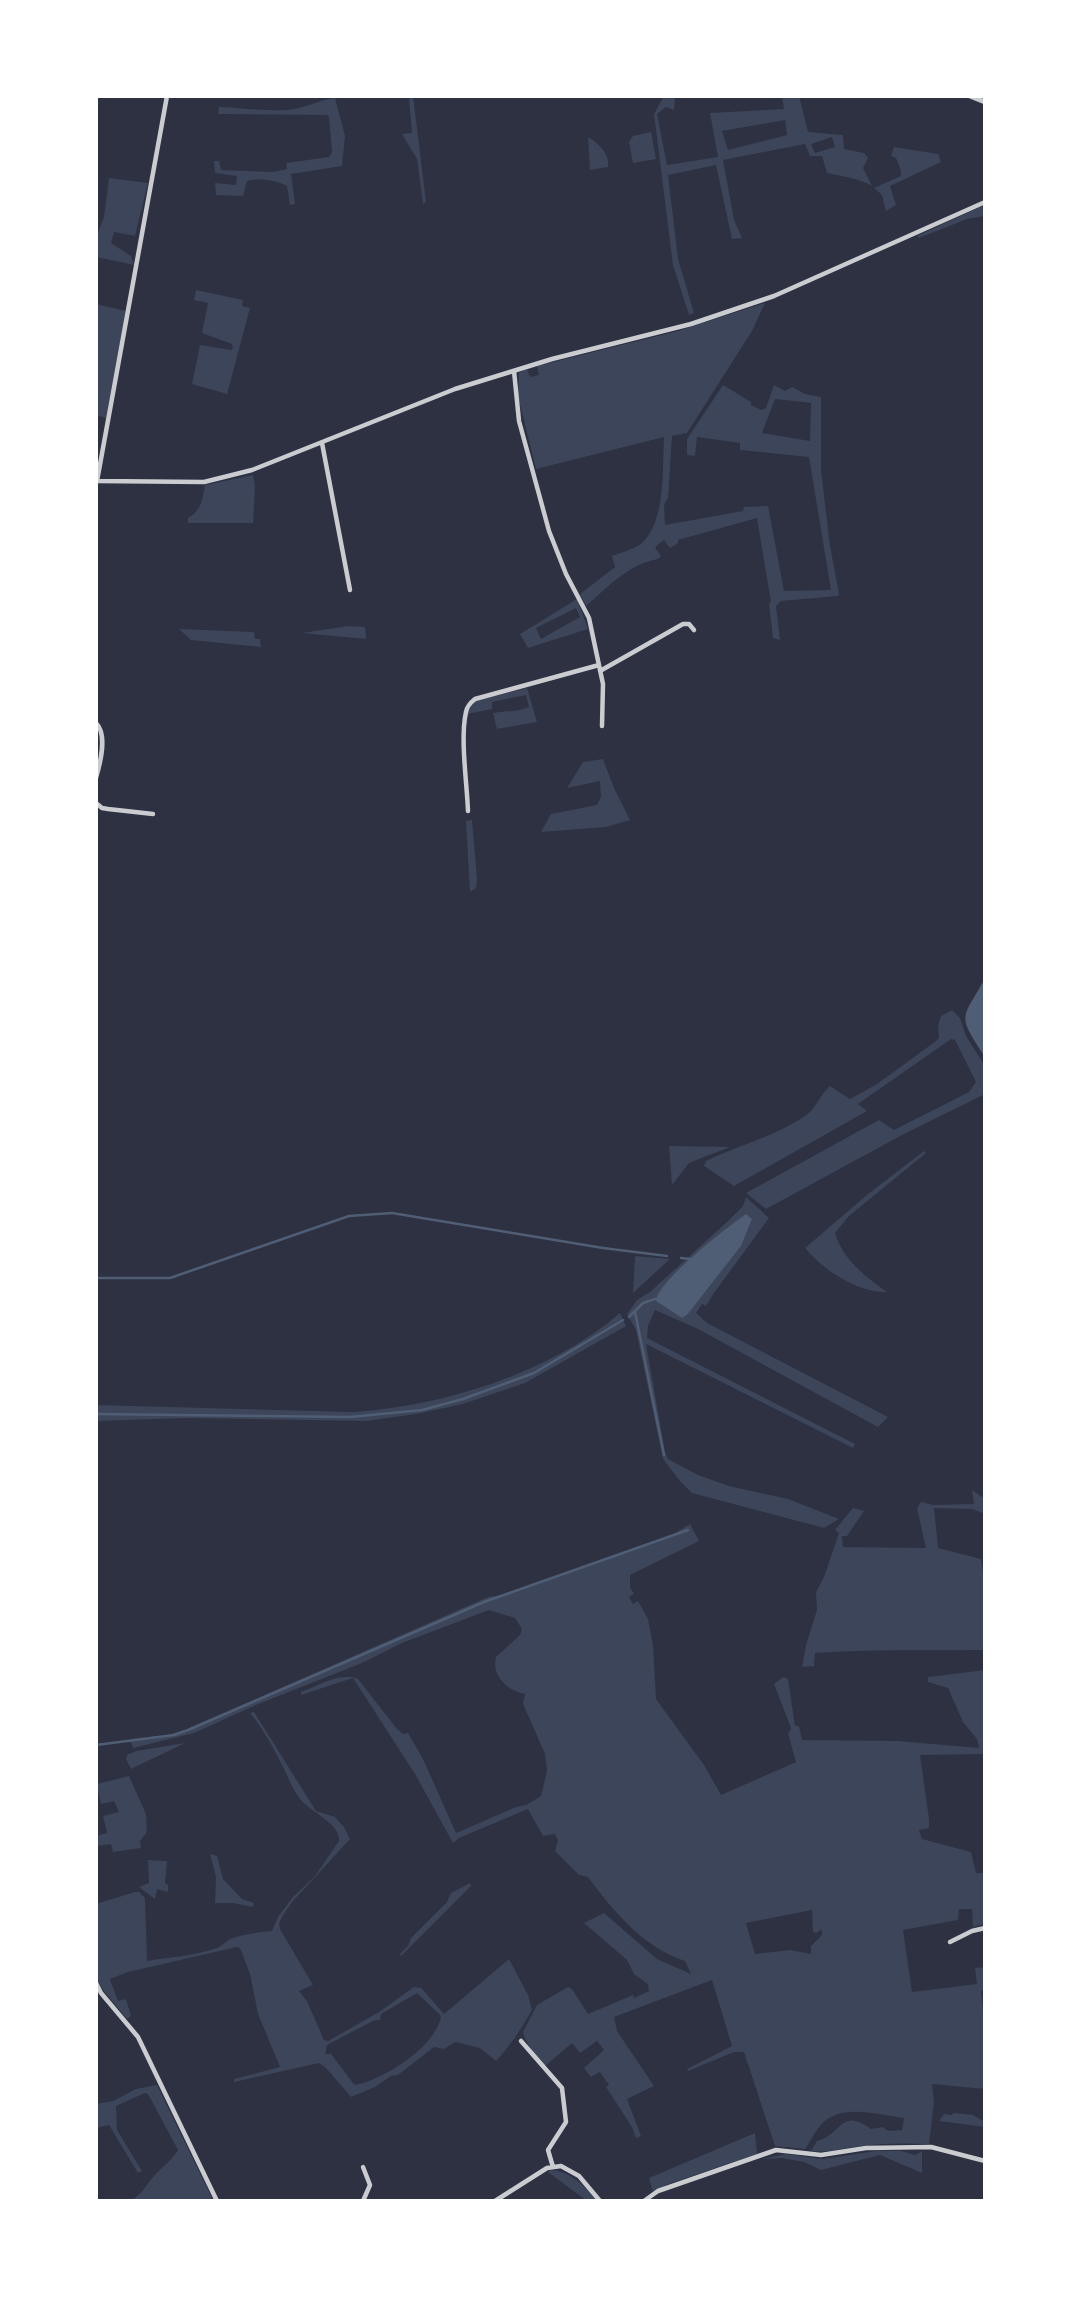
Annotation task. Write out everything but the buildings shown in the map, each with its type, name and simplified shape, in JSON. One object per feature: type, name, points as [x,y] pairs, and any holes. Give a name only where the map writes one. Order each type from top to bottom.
[{"type":"street","points":[[167,96],[97,481],[204,482],[252,470],[455,389],[552,359],[691,324],[774,296],[985,202]]},
{"type":"street","points":[[970,96],[985,102]]},
{"type":"street","points":[[514,371],[519,421],[549,531],[566,574],[589,618],[603,684],[602,726]]},
{"type":"street","points":[[322,443],[350,590]]},
{"type":"street","points":[[600,671],[683,624],[689,624],[694,631]]},
{"type":"street","points":[[468,811],[465,713],[468,704],[475,699],[599,665]]},
{"type":"street","points":[[96,723],[101,728],[102,739],[96,778]]},
{"type":"street","points":[[96,803],[107,809],[153,814]]},
{"type":"street","points":[[950,1942],[985,1928]]},
{"type":"street","points":[[96,1983],[138,2037],[217,2201]]},
{"type":"street","points":[[521,2041],[526,2050],[562,2088],[566,2122],[548,2150],[552,2167]]},
{"type":"street","points":[[643,2201],[658,2191],[776,2150],[821,2155],[866,2148],[931,2147],[985,2161]]},
{"type":"street","points":[[495,2201],[547,2168],[561,2166],[579,2176],[600,2201]]},
{"type":"street","points":[[363,2167],[370,2185],[363,2201]]},
{"type":"shaded area","points":[[413,96],[426,202],[423,204],[417,159],[402,134],[412,133],[409,97]]},
{"type":"shaded area","points":[[664,96],[675,96],[674,110],[666,107],[657,114],[667,165],[718,157],[710,113],[784,109],[782,96],[799,96],[808,132],[843,135],[844,149],[864,153],[868,158],[863,168],[872,186],[827,173],[822,156],[810,156],[805,144],[723,160],[734,220],[742,238],[732,239],[716,165],[668,175],[678,259],[694,313],[689,315],[673,265],[654,114]],"holes":[[[785,120],[787,135],[728,150],[722,131]],[[832,137],[835,147],[815,153],[811,144]]]},
{"type":"shaded area","points":[[335,98],[345,136],[342,166],[291,174],[295,204],[290,205],[287,186],[267,180],[247,181],[243,196],[216,195],[215,183],[236,185],[237,176],[215,173],[214,161],[219,161],[221,170],[273,172],[287,169],[286,163],[329,157],[332,152],[327,115],[218,114],[219,107],[286,110]]},
{"type":"shaded area","points":[[651,132],[656,159],[633,163],[629,142],[633,136]]},
{"type":"shaded area","points":[[588,137],[605,153],[608,167],[590,170]]},
{"type":"shaded area","points":[[894,147],[938,154],[941,162],[890,186],[896,205],[886,211],[882,195],[874,188],[901,176],[896,158],[891,156]]},
{"type":"shaded area","points":[[109,178],[148,183],[135,236],[114,232],[111,243],[131,256],[134,265],[96,257],[96,238],[104,217]]},
{"type":"shaded area","points":[[982,206],[985,216],[967,219],[919,238],[917,236]]},
{"type":"shaded area","points":[[196,290],[243,300],[242,306],[250,308],[227,394],[192,384],[200,345],[231,350],[233,348],[232,344],[202,333],[208,303],[194,300]]},
{"type":"shaded area","points":[[765,303],[752,331],[687,433],[672,436],[668,498],[664,504],[665,525],[743,511],[744,507],[768,506],[784,591],[831,590],[809,457],[740,450],[740,443],[697,437],[695,456],[687,455],[687,439],[723,385],[761,410],[766,408],[774,385],[785,391],[792,387],[805,394],[821,397],[821,470],[839,594],[781,601],[776,606],[780,640],[773,638],[771,602],[757,518],[678,540],[678,543],[670,548],[664,540],[655,547],[661,556],[658,559],[628,571],[586,606],[580,594],[615,567],[612,556],[638,546],[654,525],[663,480],[664,437],[536,469],[518,396],[519,373],[527,369],[530,377],[539,375],[537,366],[678,331]],"holes":[[[775,399],[811,403],[810,441],[762,433]]]},
{"type":"shaded area","points":[[96,304],[126,311],[106,418],[96,415]]},
{"type":"shaded area","points":[[253,475],[253,523],[188,523],[188,518],[201,504],[205,485]]},
{"type":"shaded area","points":[[577,599],[588,629],[528,648],[520,634]],"holes":[[[576,608],[580,617],[541,639],[536,628]]]},
{"type":"shaded area","points":[[348,626],[365,627],[366,639],[302,633]]},
{"type":"shaded area","points":[[179,629],[254,632],[255,639],[260,639],[261,647],[191,640]]},
{"type":"shaded area","points":[[527,688],[537,722],[497,729],[493,713],[529,707],[526,695],[492,702],[492,709],[467,714],[475,701]]},
{"type":"shaded area","points":[[603,759],[630,820],[606,827],[541,832],[551,814],[597,805],[601,797],[600,781],[567,788],[583,762]]},
{"type":"shaded area","points":[[472,820],[477,879],[476,888],[470,892],[466,821]]},
{"type":"shaded area","points":[[985,978],[985,1057],[966,1024],[966,1017],[967,1010]]},
{"type":"shaded area","points":[[952,1010],[960,1018],[966,1036],[985,1066],[983,1095],[902,1135],[766,1209],[746,1193],[879,1120],[894,1130],[969,1092],[976,1082],[955,1040],[951,1039],[858,1104],[867,1111],[734,1186],[704,1166],[706,1161],[774,1133],[800,1119],[811,1111],[830,1086],[850,1099],[877,1084],[936,1041],[939,1038],[938,1025],[941,1016]]},
{"type":"shaded area","points":[[669,1146],[730,1147],[689,1163],[672,1185]]},
{"type":"shaded area","points":[[924,1151],[926,1153],[849,1216],[835,1233],[849,1259],[887,1292],[864,1289],[842,1279],[805,1248],[868,1194]]},
{"type":"shaded area","points":[[746,1197],[769,1218],[706,1306],[702,1304],[696,1313],[707,1323],[888,1417],[878,1427],[698,1329],[655,1310],[648,1326],[647,1338],[855,1444],[853,1448],[646,1344],[665,1452],[668,1459],[698,1475],[729,1486],[788,1499],[839,1519],[824,1528],[692,1493],[663,1459],[636,1330],[627,1314],[637,1300],[650,1292],[743,1206]],"holes":[[[709,1243],[741,1246],[688,1314],[666,1284]]]},
{"type":"shaded area","points":[[746,1214],[752,1219],[741,1246],[688,1314],[682,1318],[656,1301],[680,1268]]},
{"type":"shaded area","points":[[635,1256],[670,1259],[633,1293]]},
{"type":"shaded area","points":[[620,1313],[626,1326],[525,1383],[463,1404],[416,1414],[366,1421],[187,1418],[96,1421],[96,1405],[353,1412],[423,1402],[459,1394],[529,1369],[562,1353]]},
{"type":"shaded area","points":[[972,1490],[985,1499],[985,1514],[972,1509],[934,1508],[938,1548],[981,1559],[985,1586],[985,1650],[815,1653],[814,1666],[802,1667],[817,1610],[816,1592],[839,1533],[835,1530],[853,1508],[864,1511],[847,1536],[842,1536],[843,1547],[926,1548],[917,1508],[921,1502],[933,1505],[974,1504]]},
{"type":"shaded area","points":[[690,1524],[699,1541],[630,1575],[630,1587],[634,1594],[629,1597],[633,1604],[638,1601],[648,1619],[653,1645],[656,1699],[704,1765],[721,1795],[796,1762],[788,1734],[791,1728],[774,1684],[783,1677],[788,1679],[795,1726],[799,1726],[802,1740],[898,1741],[979,1748],[977,1739],[963,1722],[948,1688],[928,1682],[928,1677],[985,1670],[985,1754],[920,1755],[929,1819],[929,1828],[919,1830],[922,1839],[971,1852],[976,1873],[985,1873],[985,1924],[973,1927],[972,1909],[959,1909],[958,1920],[903,1930],[912,1992],[977,1984],[975,1968],[985,1967],[985,1990],[981,1991],[985,2027],[985,2089],[932,2084],[934,2102],[929,2144],[878,2144],[811,2151],[817,2141],[826,2138],[847,2121],[861,2123],[871,2129],[883,2127],[888,2131],[902,2130],[904,2118],[848,2112],[828,2119],[805,2149],[775,2146],[744,2052],[734,2052],[688,2071],[687,2069],[732,2046],[712,1980],[614,2017],[617,2031],[654,2086],[627,2099],[641,2136],[636,2138],[600,2072],[591,2077],[584,2068],[604,2050],[597,2041],[580,2053],[572,2043],[545,2066],[535,2054],[523,2032],[537,2005],[568,1987],[588,2014],[649,1991],[648,1984],[634,1974],[627,1960],[584,1923],[604,1913],[657,1959],[691,1974],[685,1961],[656,1947],[631,1927],[588,1877],[579,1875],[555,1851],[558,1840],[555,1834],[543,1836],[528,1809],[453,1843],[415,1774],[353,1678],[301,1695],[301,1692],[337,1678],[352,1677],[358,1679],[397,1729],[403,1734],[408,1733],[423,1759],[456,1833],[526,1805],[541,1796],[547,1771],[545,1754],[523,1704],[525,1694],[502,1682],[495,1664],[496,1657],[520,1635],[522,1629],[515,1618],[489,1610],[402,1643],[362,1663],[194,1733],[133,1748],[130,1739],[185,1730],[488,1597],[503,1595],[667,1538]],"holes":[[[812,1910],[813,1932],[820,1930],[822,1935],[811,1946],[811,1954],[790,1950],[755,1954],[746,1923]]]},
{"type":"shaded area","points":[[254,1712],[316,1811],[335,1817],[350,1839],[293,1901],[279,1924],[313,1985],[299,1991],[307,2001],[324,2040],[328,2041],[379,2012],[414,1987],[421,1988],[444,2014],[509,1959],[528,1995],[532,2010],[516,2037],[496,2061],[480,2048],[455,2042],[444,2049],[434,2047],[398,2075],[351,2097],[319,2063],[234,2082],[234,2079],[280,2067],[258,2014],[250,1974],[240,1948],[128,1972],[110,1979],[118,2001],[126,1999],[131,2016],[127,2019],[103,1990],[96,1978],[96,1904],[135,1892],[145,1898],[147,1961],[206,1951],[237,1937],[272,1931],[278,1917],[293,1897],[315,1876],[339,1841],[335,1829],[297,1795],[271,1745],[250,1713]],"holes":[[[417,1993],[441,2016],[430,2039],[419,2050],[394,2069],[367,2082],[356,2085],[331,2054],[325,2054],[327,2045],[375,2020],[380,2020],[381,2014]]]},
{"type":"shaded area","points":[[185,1743],[131,1769],[126,1759],[127,1755],[136,1751]]},
{"type":"shaded area","points":[[129,1776],[146,1814],[147,1832],[140,1841],[141,1848],[113,1852],[111,1844],[96,1846],[96,1836],[107,1833],[103,1816],[119,1812],[114,1801],[101,1804],[97,1784]]},
{"type":"shaded area","points":[[210,1854],[217,1856],[223,1879],[242,1899],[254,1903],[253,1907],[215,1903],[216,1877]]},
{"type":"shaded area","points":[[148,1860],[167,1861],[165,1883],[168,1885],[168,1892],[157,1889],[155,1899],[139,1887],[149,1883]]},
{"type":"shaded area","points":[[470,1883],[471,1886],[401,1956],[411,1938],[447,1902],[451,1893]]},
{"type":"shaded area","points":[[157,2085],[214,2201],[130,2201],[178,2150],[148,2094],[116,2106],[117,2130],[142,2171],[138,2173],[109,2125],[96,2128],[96,2104],[113,2101],[136,2089]]},
{"type":"shaded area","points":[[944,2114],[973,2115],[985,2122],[985,2127],[939,2121]]},
{"type":"shaded area","points":[[755,2133],[757,2154],[668,2184],[653,2192],[649,2178]]},
{"type":"shaded area","points":[[876,2151],[901,2151],[915,2155],[922,2151],[922,2173],[880,2155],[821,2170],[804,2162],[782,2158],[763,2159],[785,2154],[823,2159]]},
{"type":"shaded area","points":[[551,2170],[571,2177],[597,2201],[587,2201],[548,2172]]},
{"type":"waterway","points":[[96,1278],[170,1278],[349,1216],[392,1213],[667,1256]]},
{"type":"waterway","points":[[681,1258],[690,1259]]},
{"type":"waterway","points":[[629,1317],[643,1303],[655,1299]]},
{"type":"waterway","points":[[635,1312],[664,1455]]},
{"type":"waterway","points":[[96,1414],[350,1417],[422,1410],[463,1399],[534,1373],[623,1320]]},
{"type":"waterway","points":[[96,1745],[174,1735],[188,1730],[484,1602],[688,1530]]}]
